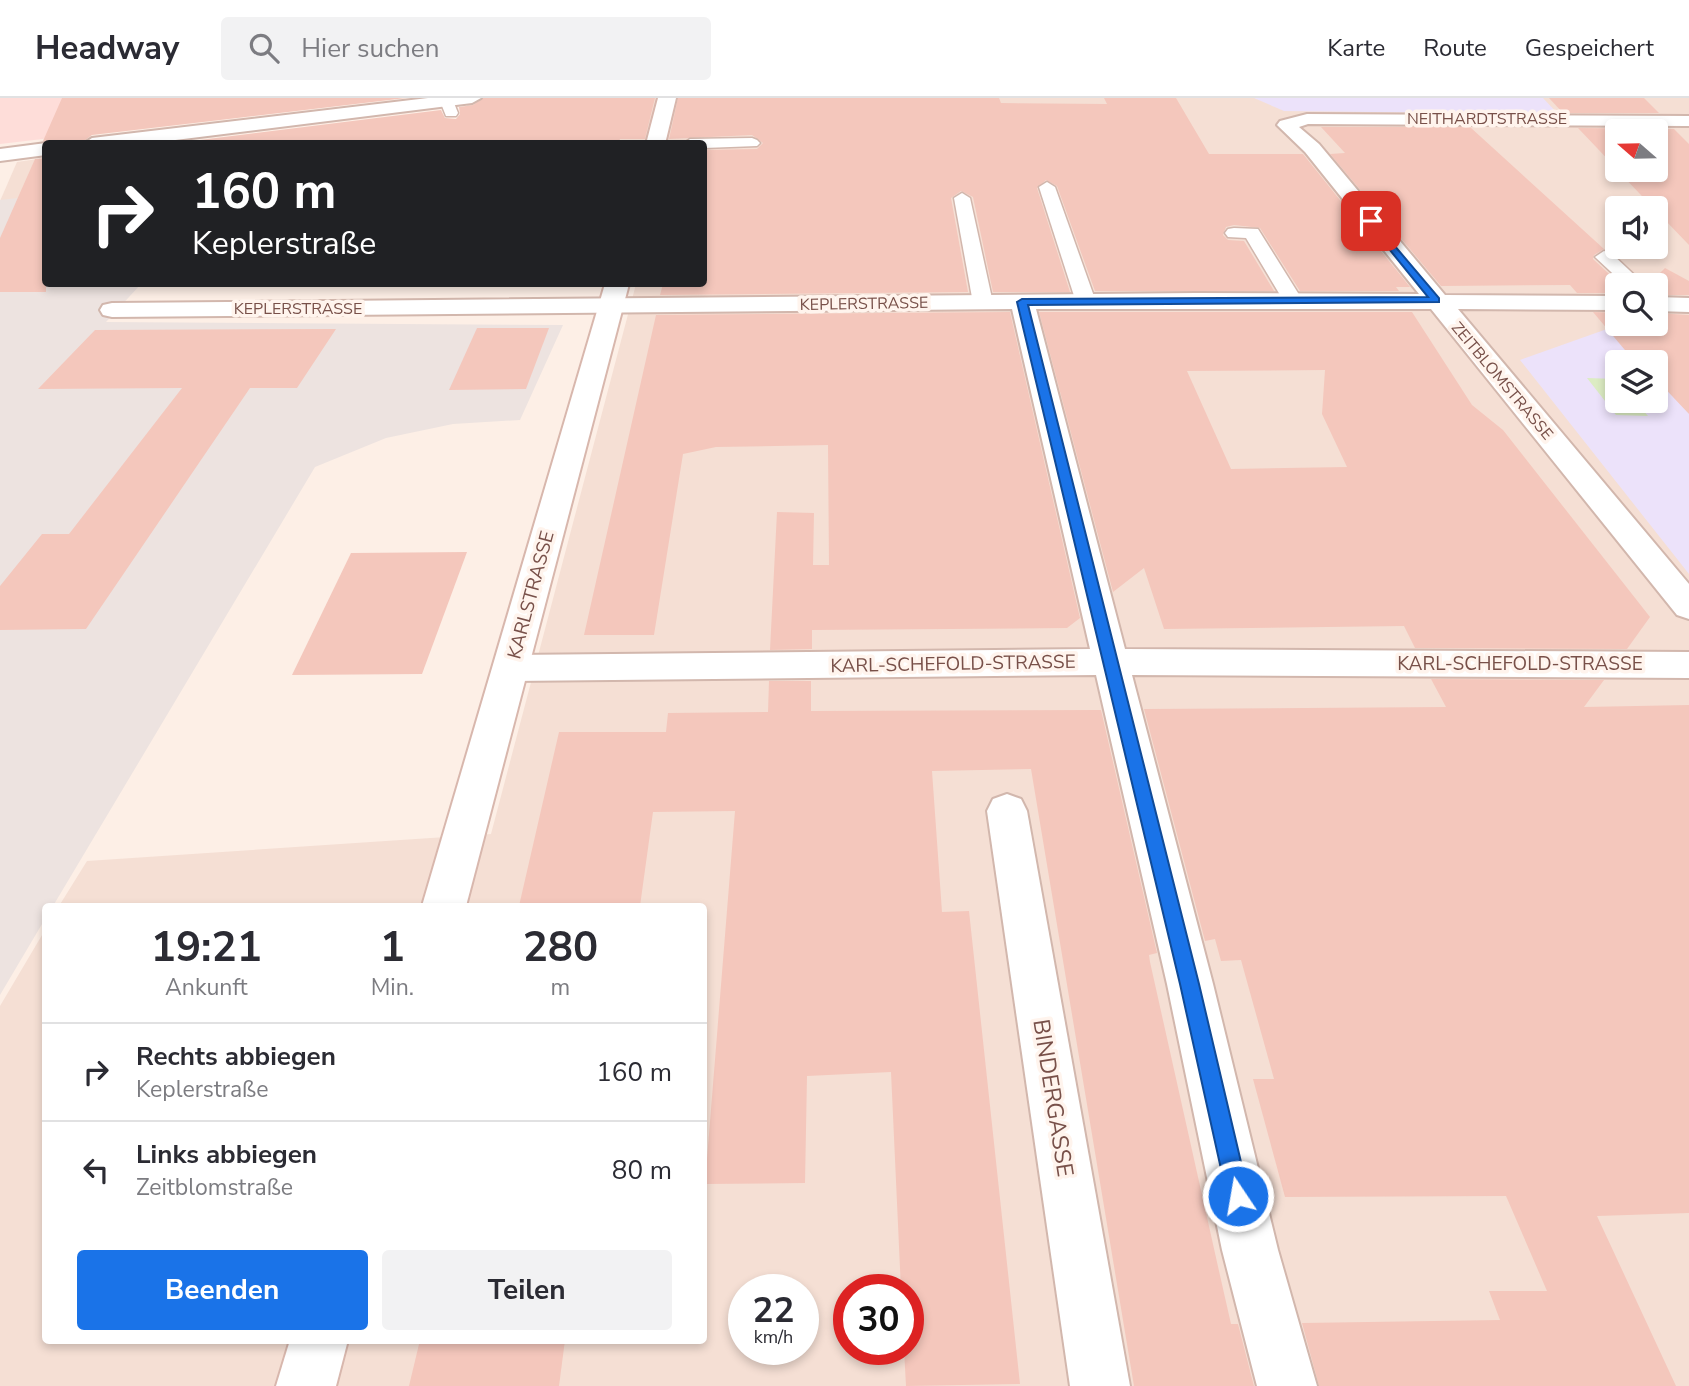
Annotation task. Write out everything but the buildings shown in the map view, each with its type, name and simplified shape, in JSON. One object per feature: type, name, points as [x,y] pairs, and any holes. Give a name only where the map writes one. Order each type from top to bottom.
[{"type":"street","points":[[115,140],[239,118],[406,102],[449,107],[472,98]]},
{"type":"street","points":[[656,140],[667,98]]},
{"type":"street","name":"NEITHARDTSTRASSE","points":[[1286,125],[1307,119],[1568,119],[1687,113]]},
{"type":"street","name":"ZEITBLOMSTRASSE","points":[[1286,125],[1312,148],[1689,607]]},
{"type":"street","points":[[0,155],[42,150]]},
{"type":"street","name":"KEPLERSTRASSE","points":[[112,310],[614,295],[983,303],[1435,300],[1605,303]]},
{"type":"street","name":"KARLSTRASSE","points":[[445,903],[614,295]]},
{"type":"street","points":[[1022,302],[1199,1022],[1250,1250],[1287,1386]]},
{"type":"street","points":[[1668,304],[1689,305]]},
{"type":"street","name":"KARL-SCHEFOLD-STRASSE","points":[[512,668],[1110,662],[1689,665]]},
{"type":"street","name":"BINDERGASSE","points":[[1007,811],[1100,1386]]},
{"type":"street","points":[[306,1386],[318,1344]]},
{"type":"lane","points":[[707,143],[752,142]]},
{"type":"lane","points":[[1047,187],[1086,302]]},
{"type":"lane","points":[[962,198],[983,303]]},
{"type":"lane","points":[[1234,233],[1252,233],[1293,301]]},
{"type":"lane","points":[[1604,257],[1622,273]]},
{"type":"shaded area","points":[[0,98],[224,98],[221,118],[0,144]]},
{"type":"shaded area","points":[[464,98],[1689,98],[1689,1386],[0,1386],[0,1006],[42,935],[42,1344],[707,1344],[707,903],[61,903],[87,861],[491,834],[635,287],[707,287],[707,140],[482,140]]},
{"type":"shaded area","points":[[1254,98],[1543,98],[1558,114],[1284,111]]},
{"type":"shaded area","points":[[42,158],[42,195],[0,201],[17,162]]},
{"type":"shaded area","points":[[42,195],[42,287],[138,287],[106,322],[563,325],[520,420],[453,424],[386,438],[315,467],[55,903],[42,903],[42,924],[0,995],[0,200]]},
{"type":"shaded area","points":[[1605,330],[1605,336],[1668,336],[1668,331],[1689,332],[1689,574],[1520,360]]},
{"type":"green space","points":[[1587,378],[1605,379],[1605,401]]},
{"type":"green space","points":[[1614,413],[1645,413],[1648,416]]},
{"type":"route","points":[[1238,1196],[1190,984],[1022,302],[1435,300],[1371,221]]}]
